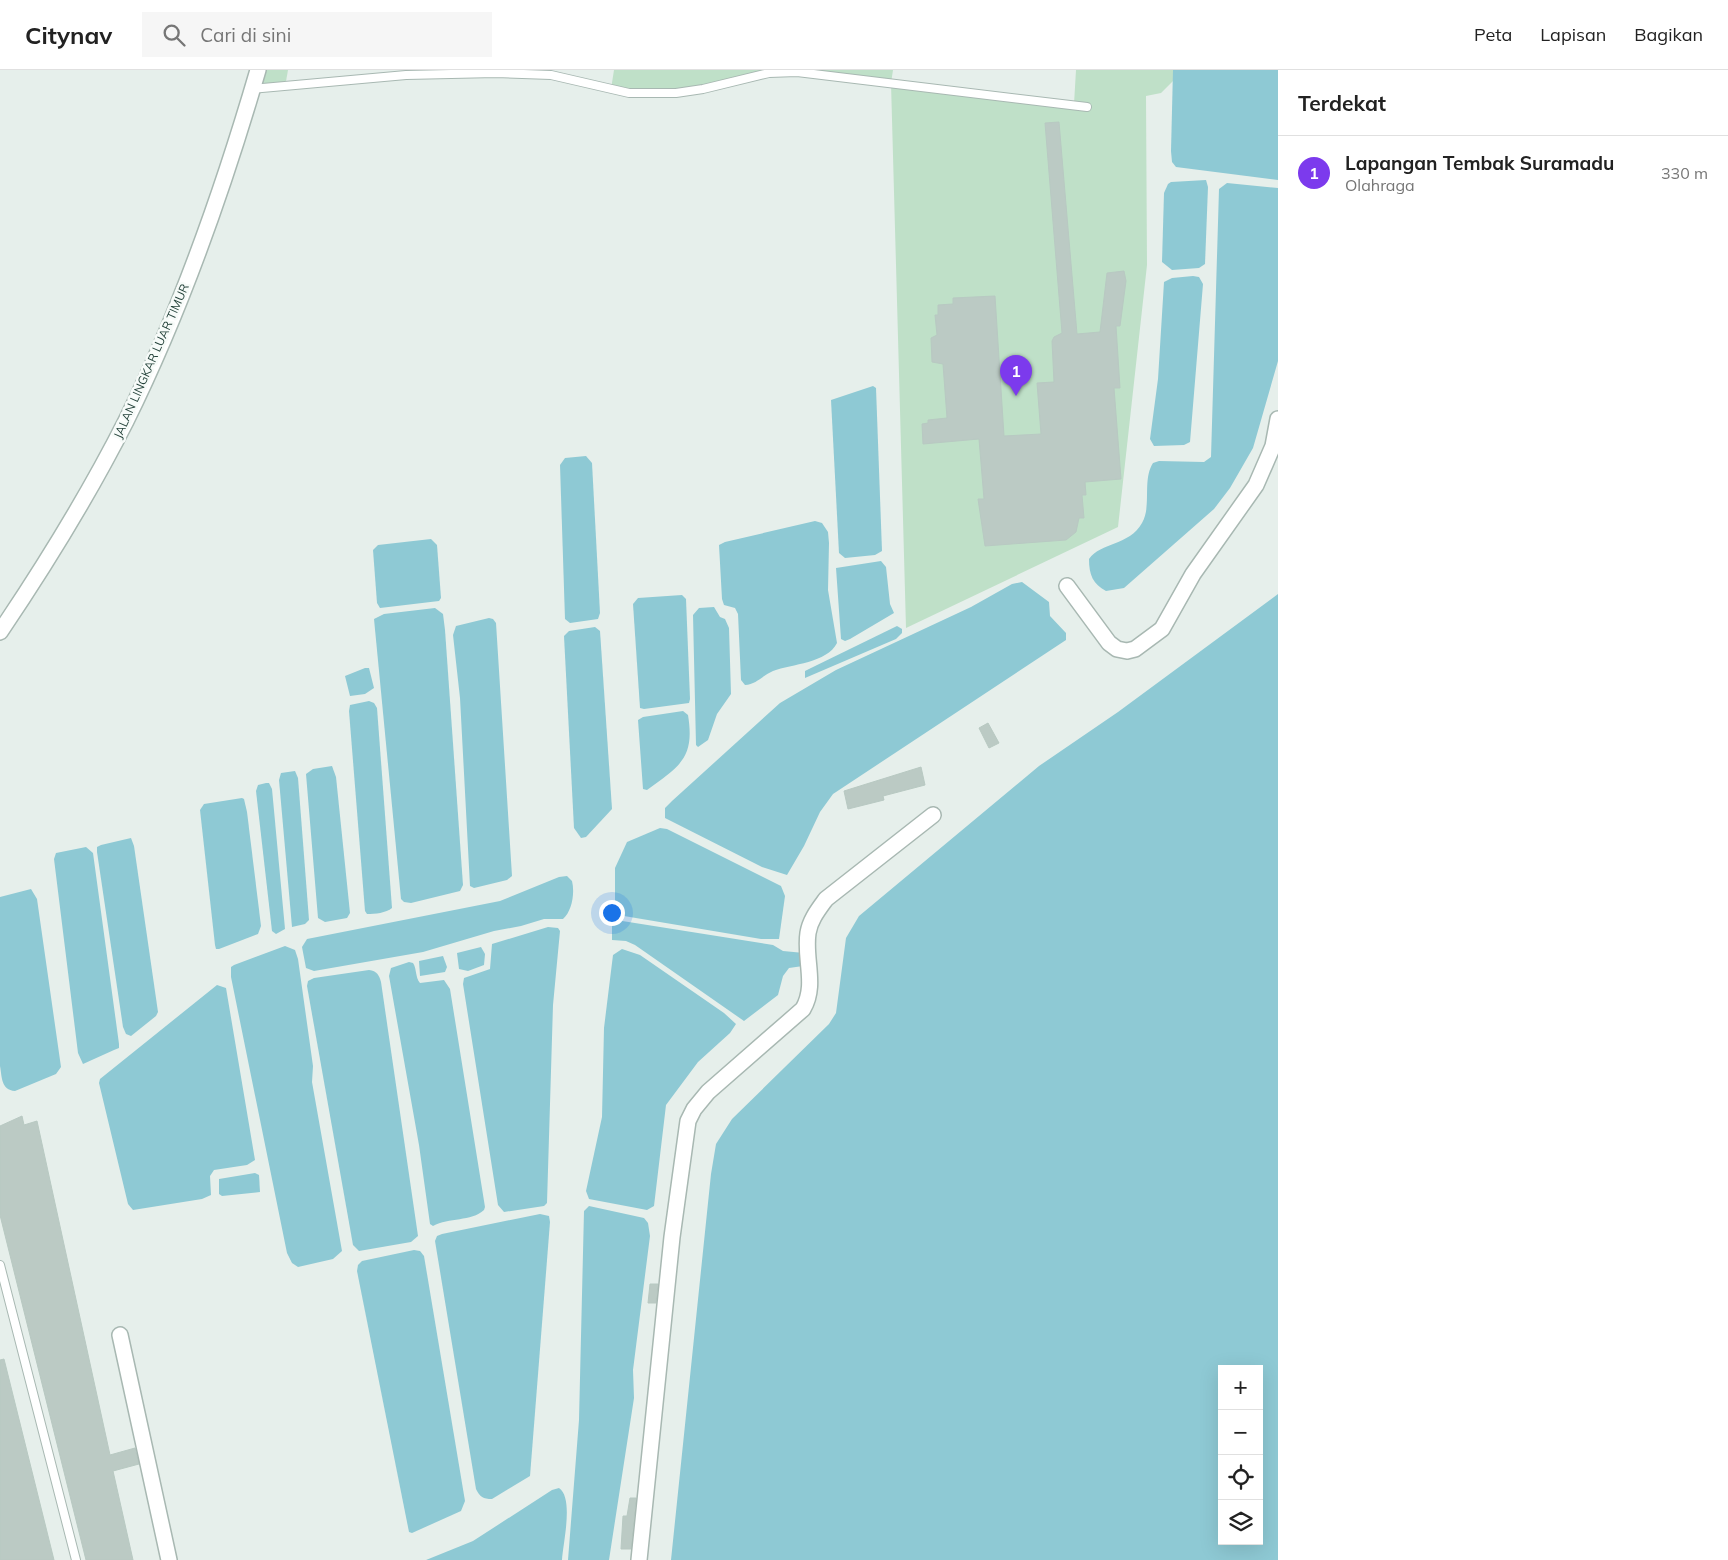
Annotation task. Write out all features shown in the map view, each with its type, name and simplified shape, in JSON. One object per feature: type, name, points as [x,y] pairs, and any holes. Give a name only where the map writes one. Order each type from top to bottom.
[{"type":"street","name":"JALAN LINGKAR LUAR TIMUR","points":[[0,632],[40,573],[88,492],[126,420],[162,343],[201,248],[237,142],[258,70]]},
{"type":"street","points":[[1067,586],[1109,643],[1117,649],[1127,651],[1135,649],[1154,636],[1169,618],[1193,574],[1256,485],[1273,446],[1278,419]]},
{"type":"street","points":[[640,1560],[672,1236],[688,1121],[694,1109],[708,1092],[802,1009],[810,990],[807,934],[812,918],[826,899],[933,815]]},
{"type":"street","points":[[120,1335],[169,1560]]},
{"type":"lane","points":[[252,89],[406,75],[496,73],[551,75],[629,93],[676,93],[703,89],[769,73],[798,72],[1087,106]]},
{"type":"lane","points":[[0,1265],[76,1560]]},
{"type":"green space","points":[[258,70],[288,70],[285,87],[252,89]]},
{"type":"green space","points":[[614,70],[893,70],[891,83],[797,72],[676,93],[611,89]]},
{"type":"green space","points":[[1076,70],[1173,70],[1173,81],[1161,93],[1146,96],[1147,265],[1118,527],[906,628],[891,83],[1074,104]]},
{"type":"water","points":[[1173,70],[1278,70],[1278,180],[1176,167],[1172,162],[1171,151]]},
{"type":"water","points":[[1206,180],[1208,187],[1205,264],[1199,268],[1172,270],[1162,262],[1164,193],[1171,182]]},
{"type":"water","points":[[1227,183],[1278,188],[1278,361],[1253,448],[1230,488],[1214,509],[1124,588],[1106,591],[1095,582],[1090,570],[1089,559],[1101,549],[1130,536],[1142,523],[1146,509],[1148,477],[1153,463],[1159,461],[1204,462],[1211,457],[1219,189]]},
{"type":"water","points":[[1199,277],[1203,284],[1190,442],[1184,445],[1154,446],[1150,439],[1158,379],[1164,282],[1172,278]]},
{"type":"water","points":[[873,386],[876,388],[882,551],[875,555],[845,558],[839,553],[831,400]]},
{"type":"water","points":[[586,456],[592,463],[600,613],[598,619],[570,623],[565,619],[560,465],[565,458]]},
{"type":"water","points":[[815,521],[822,523],[828,532],[828,590],[837,643],[832,650],[817,659],[773,671],[753,683],[745,685],[741,680],[738,614],[735,608],[724,605],[722,599],[719,545]]},
{"type":"water","points":[[431,539],[437,545],[441,598],[439,601],[380,608],[377,603],[373,550],[378,545]]},
{"type":"water","points":[[881,561],[886,567],[890,604],[894,613],[845,641],[841,639],[836,568]]},
{"type":"water","points":[[1022,582],[1049,602],[1050,616],[1066,633],[1066,640],[833,794],[820,812],[804,846],[787,875],[762,867],[665,818],[665,808],[672,801],[780,703],[836,670],[971,607],[1012,584]]},
{"type":"water","points":[[1278,594],[1278,1560],[671,1560],[711,1174],[716,1144],[732,1119],[829,1024],[836,1013],[846,938],[859,916],[1039,766],[1118,712]]},
{"type":"water","points":[[682,595],[686,599],[689,703],[640,708],[633,604],[638,598]]},
{"type":"water","points":[[714,607],[720,617],[725,619],[729,628],[731,694],[717,714],[708,740],[698,747],[696,745],[693,615],[699,608]]},
{"type":"water","points":[[435,608],[443,614],[445,630],[463,885],[460,891],[411,903],[404,902],[401,899],[374,619],[384,614]]},
{"type":"water","points":[[489,618],[493,619],[496,623],[512,876],[507,880],[474,888],[470,886],[460,698],[453,635],[456,626]]},
{"type":"water","points":[[897,626],[902,629],[902,633],[896,639],[805,678],[805,671]]},
{"type":"water","points":[[595,627],[600,631],[612,809],[586,837],[581,838],[574,828],[564,636],[569,631]]},
{"type":"water","points":[[369,668],[374,688],[365,694],[350,696],[345,676]]},
{"type":"water","points":[[369,701],[374,703],[377,708],[392,908],[384,912],[367,914],[365,911],[349,711],[350,705]]},
{"type":"water","points":[[683,711],[688,715],[690,730],[687,751],[682,760],[668,774],[647,790],[643,789],[638,720],[643,717]]},
{"type":"water","points":[[332,766],[336,777],[350,913],[347,918],[325,922],[318,918],[306,774],[313,769]]},
{"type":"water","points":[[295,771],[298,778],[309,920],[305,924],[292,927],[279,780],[281,773]]},
{"type":"water","points":[[269,783],[272,789],[285,929],[276,934],[272,931],[256,791],[258,785]]},
{"type":"water","points":[[244,799],[247,812],[261,926],[258,934],[216,949],[200,810],[204,804]]},
{"type":"water","points":[[660,828],[667,829],[781,886],[785,896],[779,939],[761,939],[618,915],[615,909],[615,868],[627,842]]},
{"type":"water","points":[[131,838],[134,846],[158,1012],[156,1016],[131,1036],[126,1034],[123,1027],[97,847]]},
{"type":"water","points":[[86,847],[93,853],[119,1048],[83,1064],[78,1053],[54,859],[56,853]]},
{"type":"water","points":[[567,876],[572,881],[573,896],[571,907],[563,919],[544,919],[494,931],[423,952],[314,971],[306,968],[302,947],[307,939],[500,901],[559,877]]},
{"type":"water","points":[[31,889],[37,899],[61,1067],[56,1074],[15,1091],[5,1086],[0,1066],[0,897]]},
{"type":"water","points":[[616,920],[773,945],[783,951],[804,953],[803,966],[789,968],[783,976],[778,995],[744,1021],[635,945],[626,941],[612,940],[612,922]]},
{"type":"water","points":[[548,927],[558,928],[560,931],[553,1005],[547,1203],[544,1206],[504,1212],[498,1205],[463,984],[464,978],[490,969],[492,944]]},
{"type":"water","points":[[285,946],[295,950],[298,959],[313,1066],[312,1082],[342,1251],[333,1259],[298,1267],[292,1263],[287,1253],[231,977],[231,967],[234,965]]},
{"type":"water","points":[[481,947],[485,954],[484,965],[468,971],[459,969],[457,953]]},
{"type":"water","points":[[622,949],[640,955],[724,1013],[736,1024],[730,1033],[698,1062],[666,1105],[654,1206],[647,1210],[589,1199],[586,1191],[602,1117],[604,1028],[613,955]]},
{"type":"water","points":[[443,956],[447,967],[445,972],[420,976],[419,961]]},
{"type":"water","points":[[409,962],[413,963],[420,983],[444,980],[450,989],[485,1207],[479,1214],[446,1221],[433,1226],[430,1224],[419,1145],[389,976],[391,968]]},
{"type":"water","points":[[369,970],[377,974],[381,982],[418,1236],[411,1242],[359,1251],[353,1245],[307,986],[308,981],[314,978]]},
{"type":"water","points":[[217,985],[226,988],[255,1160],[247,1165],[214,1170],[210,1176],[211,1195],[202,1199],[133,1210],[128,1204],[99,1083],[100,1079]]},
{"type":"water","points":[[255,1173],[259,1175],[260,1192],[222,1196],[219,1194],[219,1179]]},
{"type":"water","points":[[589,1206],[644,1218],[648,1223],[650,1236],[633,1370],[634,1398],[609,1560],[568,1560],[579,1420],[584,1211]]},
{"type":"water","points":[[540,1214],[549,1216],[550,1222],[530,1476],[492,1499],[486,1499],[480,1496],[476,1489],[435,1241],[437,1236],[442,1234]]},
{"type":"water","points":[[414,1250],[420,1251],[424,1256],[465,1501],[461,1511],[412,1533],[409,1532],[357,1271],[358,1265],[362,1261]]},
{"type":"water","points":[[559,1488],[566,1501],[567,1511],[562,1560],[426,1560],[473,1541],[552,1490]]},
{"type":"building","points":[[1059,122],[1077,334],[1100,332],[1107,273],[1124,271],[1126,281],[1120,326],[1116,326],[1120,388],[1114,388],[1121,479],[1085,482],[1086,495],[1082,495],[1084,518],[1079,518],[1076,532],[1066,540],[985,546],[978,499],[984,499],[979,439],[923,444],[922,424],[928,423],[928,420],[947,418],[943,364],[932,362],[931,338],[937,335],[935,315],[938,315],[938,305],[953,304],[953,298],[995,296],[1004,436],[1041,434],[1037,383],[1054,382],[1052,341],[1054,337],[1062,333],[1045,123]]},
{"type":"building","points":[[988,723],[999,743],[989,748],[979,728]]},
{"type":"building","points":[[921,767],[925,785],[883,796],[884,800],[848,809],[844,791]]},
{"type":"building","points":[[22,1116],[24,1125],[37,1121],[110,1455],[135,1448],[139,1464],[113,1471],[133,1560],[86,1560],[0,1215],[0,1126]]},
{"type":"building","points":[[650,1284],[658,1284],[656,1303],[648,1303]]},
{"type":"building","points":[[4,1359],[54,1560],[0,1560],[0,1360]]},
{"type":"building","points":[[630,1498],[636,1498],[631,1549],[621,1549],[623,1516],[627,1516]]},
{"type":"place","name":"Lapangan Tembak Suramadu","points":[[1016,396]]}]
